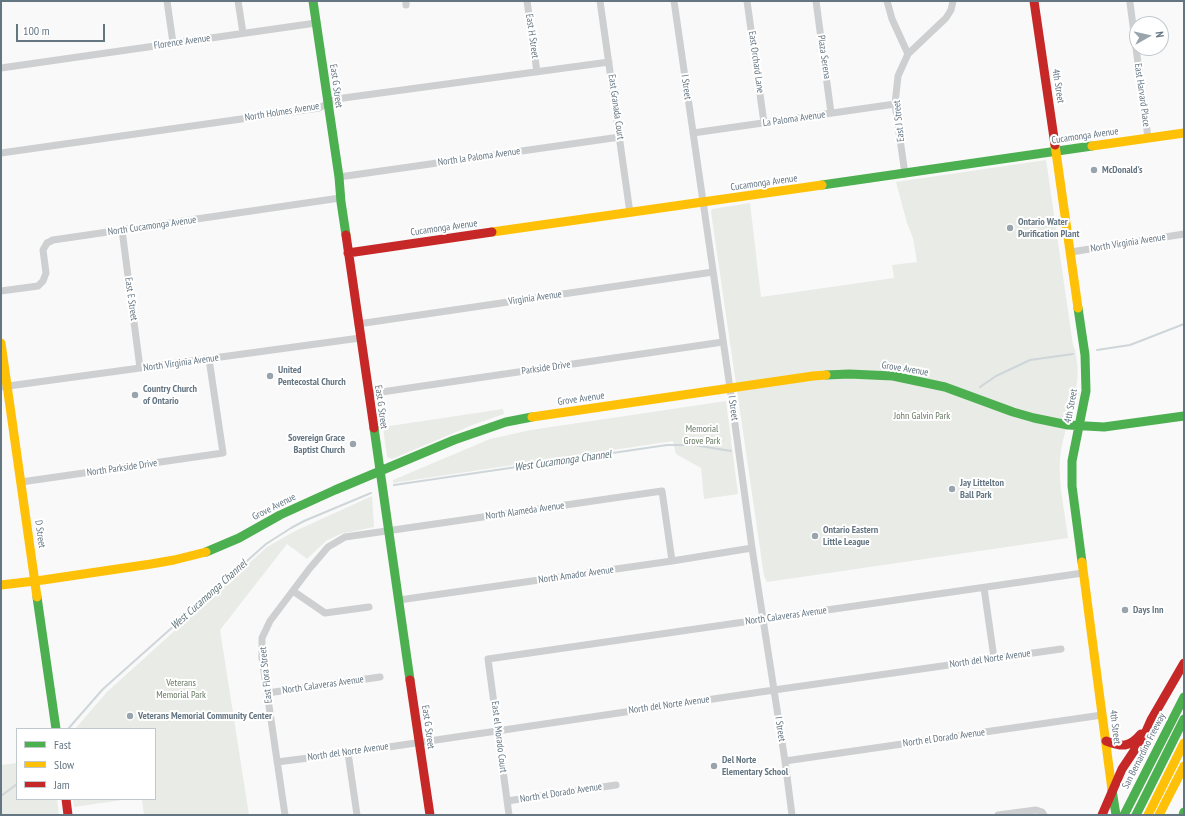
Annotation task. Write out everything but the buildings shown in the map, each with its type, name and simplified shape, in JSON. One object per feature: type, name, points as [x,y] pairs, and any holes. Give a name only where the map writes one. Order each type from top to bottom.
[{"type":"main road","name":"East G Street","points":[[313,1],[379,472],[430,815]]},
{"type":"main road","name":"4th Street","points":[[1034,1],[1085,351],[1086,391],[1073,455],[1071,478],[1116,815]]},
{"type":"main road","name":"Cucamonga Avenue","points":[[348,253],[1184,133]]},
{"type":"main road","name":"D Street","points":[[1,343],[4,386],[21,482],[56,728]]},
{"type":"main road","name":"Grove Avenue","points":[[1,585],[174,560],[208,551],[239,538],[280,515],[336,490],[454,440],[506,422],[536,416],[813,376],[848,374],[893,376],[945,388],[1013,412],[1068,425],[1097,427],[1114,426],[1184,416]]},
{"type":"main road","points":[[1102,815],[1122,769],[1144,736],[1151,720],[1184,663]]},
{"type":"main road","name":"San Bernardino Freeway","points":[[1126,811],[1184,697]]},
{"type":"main road","points":[[1136,815],[1184,719]]},
{"type":"main road","points":[[1106,741],[1120,746],[1132,744],[1151,720]]},
{"type":"main road","points":[[1148,815],[1184,743]]},
{"type":"main road","points":[[1160,815],[1184,766]]},
{"type":"main road","points":[[66,800],[68,815]]},
{"type":"street","points":[[167,1],[173,43]]},
{"type":"street","points":[[238,1],[243,33]]},
{"type":"street","name":"East H Street","points":[[527,1],[537,72]]},
{"type":"street","name":"East Granada Court","points":[[600,1],[630,213]]},
{"type":"street","name":"I Street","points":[[674,1],[752,548],[764,619],[792,815]]},
{"type":"street","name":"East Orchard Lane","points":[[747,1],[764,123]]},
{"type":"street","name":"Plaza Serena","points":[[816,1],[832,113]]},
{"type":"street","points":[[887,1],[892,19],[908,54],[946,18],[951,10],[953,1]]},
{"type":"street","name":"East Harvard Place","points":[[1130,3],[1148,138]]},
{"type":"street","name":"Florence Avenue","points":[[1,68],[316,23]]},
{"type":"street","name":"East J Street","points":[[905,174],[895,104],[898,76],[908,54]]},
{"type":"street","name":"North Holmes Avenue","points":[[1,153],[319,108],[336,99],[609,62]]},
{"type":"street","name":"La Paloma Avenue","points":[[693,134],[895,104]]},
{"type":"street","name":"North la Paloma Avenue","points":[[338,177],[620,137]]},
{"type":"street","name":"North Cucamonga Avenue","points":[[1,291],[38,286],[43,281],[46,273],[43,250],[47,243],[53,240],[340,198]]},
{"type":"street","name":"East E Street","points":[[122,230],[140,368]]},
{"type":"street","name":"North Virginia Avenue","points":[[1071,252],[1184,234]]},
{"type":"street","name":"Virginia Avenue","points":[[358,324],[713,272]]},
{"type":"street","name":"North Virginia Avenue","points":[[4,386],[360,338]]},
{"type":"street","name":"Parkside Drive","points":[[368,394],[723,342]]},
{"type":"street","name":"North Parkside Drive","points":[[21,482],[223,453],[209,359]]},
{"type":"street","name":"North Alameda Avenue","points":[[388,530],[662,490],[672,561]]},
{"type":"street","name":"East Flora Street","points":[[285,815],[262,658],[262,638],[270,621],[328,547],[345,537],[388,530]]},
{"type":"street","name":"North Amador Avenue","points":[[399,600],[672,561],[752,548]]},
{"type":"street","name":"North Calaveras Avenue","points":[[488,659],[1083,573]]},
{"type":"street","points":[[984,588],[994,658]]},
{"type":"street","points":[[293,591],[325,613],[369,607]]},
{"type":"street","name":"North del Norte Avenue","points":[[277,762],[348,753],[1061,649]]},
{"type":"street","name":"East el Morado Court","points":[[488,659],[509,815]]},
{"type":"street","name":"North Calaveras Avenue","points":[[267,692],[380,677]]},
{"type":"street","name":"North el Dorado Avenue","points":[[785,761],[1102,715]]},
{"type":"street","points":[[348,753],[357,815]]},
{"type":"street","name":"North el Dorado Avenue","points":[[507,801],[616,785]]},
{"type":"street","points":[[998,815],[1036,810],[1042,812],[1044,815]]},
{"type":"green space","name":"John Galvin Park","points":[[1046,160],[1078,375],[1060,459],[1061,488],[1068,538],[767,582],[764,576],[711,212],[712,209],[750,203],[761,297],[894,278],[892,265],[917,262],[913,238],[907,223],[896,182]]},
{"type":"green space","name":"Memorial Grove Park","points":[[726,401],[738,494],[704,499],[701,468],[676,454],[673,441],[393,483],[393,480],[490,439],[531,430]]},
{"type":"green space","points":[[503,409],[504,414],[475,424],[392,459],[387,457],[383,427]]},
{"type":"green space","name":"Veterans Memorial Park","points":[[372,496],[374,527],[340,534],[326,541],[307,559],[287,544],[220,630],[249,815],[144,815],[142,800],[156,800],[156,728],[76,728],[107,692],[267,547],[293,532]]},
{"type":"green space","points":[[16,763],[16,800],[57,800],[59,815],[1,815],[1,765]]},
{"type":"green space","points":[[73,800],[122,800],[74,807]]},
{"type":"waterway","points":[[1097,350],[1130,345],[1184,324]]},
{"type":"waterway","name":"West Cucamonga Channel","points":[[980,387],[996,376],[1030,360],[1073,354]]},
{"type":"waterway","name":"West Cucamonga Channel","points":[[394,485],[667,445],[694,445],[731,451]]},
{"type":"waterway","name":"West Cucamonga Channel","points":[[69,728],[103,689],[266,544],[304,521],[371,493]]},
{"type":"waterway","name":"West Cucamonga Channel","points":[[1,796],[16,785]]},
{"type":"traffic: fast","points":[[313,1],[346,235]]},
{"type":"traffic: fast","points":[[822,185],[1092,146]]},
{"type":"traffic: fast","points":[[1078,308],[1085,355],[1086,391],[1072,461],[1072,486],[1082,562]]},
{"type":"traffic: fast","points":[[826,375],[849,374],[893,376],[945,387],[1013,412],[1068,425],[1104,427],[1184,416]]},
{"type":"traffic: fast","points":[[206,552],[239,538],[280,515],[335,490],[454,440],[506,422],[532,417]]},
{"type":"traffic: fast","points":[[374,428],[410,680]]},
{"type":"traffic: fast","points":[[37,597],[56,728]]},
{"type":"traffic: fast","points":[[1124,815],[1184,697]]},
{"type":"traffic: fast","points":[[1136,815],[1184,719]]},
{"type":"traffic: fast","points":[[1112,790],[1116,815]]},
{"type":"traffic: slow","points":[[1092,146],[1184,133]]},
{"type":"traffic: slow","points":[[1055,145],[1078,308]]},
{"type":"traffic: slow","points":[[492,232],[822,185]]},
{"type":"traffic: slow","points":[[1,343],[37,597]]},
{"type":"traffic: slow","points":[[532,417],[826,375]]},
{"type":"traffic: slow","points":[[1,585],[151,564],[206,552]]},
{"type":"traffic: slow","points":[[1082,562],[1112,790]]},
{"type":"traffic: slow","points":[[1148,815],[1184,743]]},
{"type":"traffic: slow","points":[[1159,815],[1184,766]]},
{"type":"traffic: jam","points":[[1034,1],[1055,145]]},
{"type":"traffic: jam","points":[[348,253],[492,232]]},
{"type":"traffic: jam","points":[[346,235],[374,428]]},
{"type":"traffic: jam","points":[[1102,815],[1122,769],[1144,736],[1151,720],[1184,663]]},
{"type":"traffic: jam","points":[[410,680],[430,815]]},
{"type":"traffic: jam","points":[[1106,741],[1125,745],[1133,742],[1141,734]]},
{"type":"traffic: jam","points":[[66,800],[68,815]]},
{"type":"place","name":"McDonald's","points":[[1094,170]]},
{"type":"place","name":"Ontario Water Purification Plant","points":[[1010,228]]},
{"type":"place","name":"United Pentecostal Church","points":[[270,376]]},
{"type":"place","name":"Country Church of Ontario","points":[[135,395]]},
{"type":"place","name":"Sovereign Grace Baptist Church","points":[[353,444]]},
{"type":"place","name":"Jay Littelton Ball Park","points":[[952,489]]},
{"type":"place","name":"Ontario Eastern Little League","points":[[815,536]]},
{"type":"place","name":"Days Inn","points":[[1125,610]]},
{"type":"place","name":"Veterans Memorial Community Center","points":[[130,716]]},
{"type":"place","name":"Del Norte Elementary School","points":[[714,766]]}]
